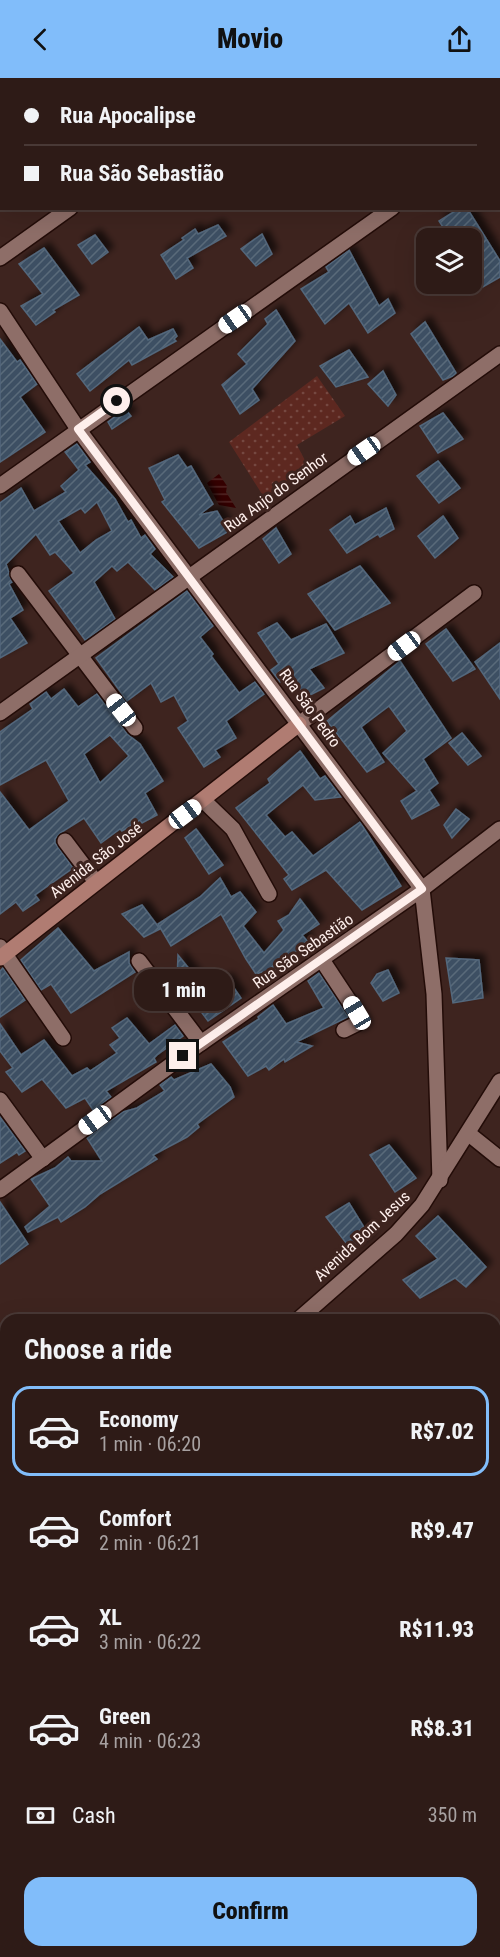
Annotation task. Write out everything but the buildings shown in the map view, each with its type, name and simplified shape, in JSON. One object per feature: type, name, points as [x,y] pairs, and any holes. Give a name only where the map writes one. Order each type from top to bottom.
[{"type":"street","points":[[0,258],[67,210]]},
{"type":"street","points":[[0,486],[389,210]]},
{"type":"street","name":"Rua São Pedro","points":[[0,311],[78,429],[422,889]]},
{"type":"street","name":"Rua Anjo do Senhor","points":[[190,576],[500,354]]},
{"type":"street","points":[[18,574],[78,656],[135,728]]},
{"type":"street","points":[[0,713],[190,576]]},
{"type":"street","points":[[299,724],[474,593]]},
{"type":"street","name":"Avenida São José","points":[[2,953],[299,724]]},
{"type":"street","points":[[203,800],[233,829],[269,894]]},
{"type":"street","name":"Rua São Sebastião","points":[[0,1190],[201,1043],[422,889],[500,829]]},
{"type":"street","points":[[65,841],[96,882]]},
{"type":"street","points":[[422,889],[434,994],[440,1180]]},
{"type":"street","points":[[2,953],[63,1038]]},
{"type":"street","points":[[322,960],[357,1013],[358,1023],[344,1030]]},
{"type":"street","points":[[140,961],[201,1043]]},
{"type":"street","name":"Avenida Bom Jesus","points":[[305,1314],[396,1234],[422,1205],[469,1134],[500,1081]]},
{"type":"street","points":[[0,1100],[43,1159]]},
{"type":"street","points":[[469,1134],[500,1159]]},
{"type":"shaded area","points":[[317,376],[345,416],[297,445],[311,472],[267,502],[229,442]]},
{"type":"shaded area","points":[[219,474],[236,508],[219,505],[207,483]]},
{"type":"route","points":[[117,401],[78,429],[422,889],[183,1056]]}]
